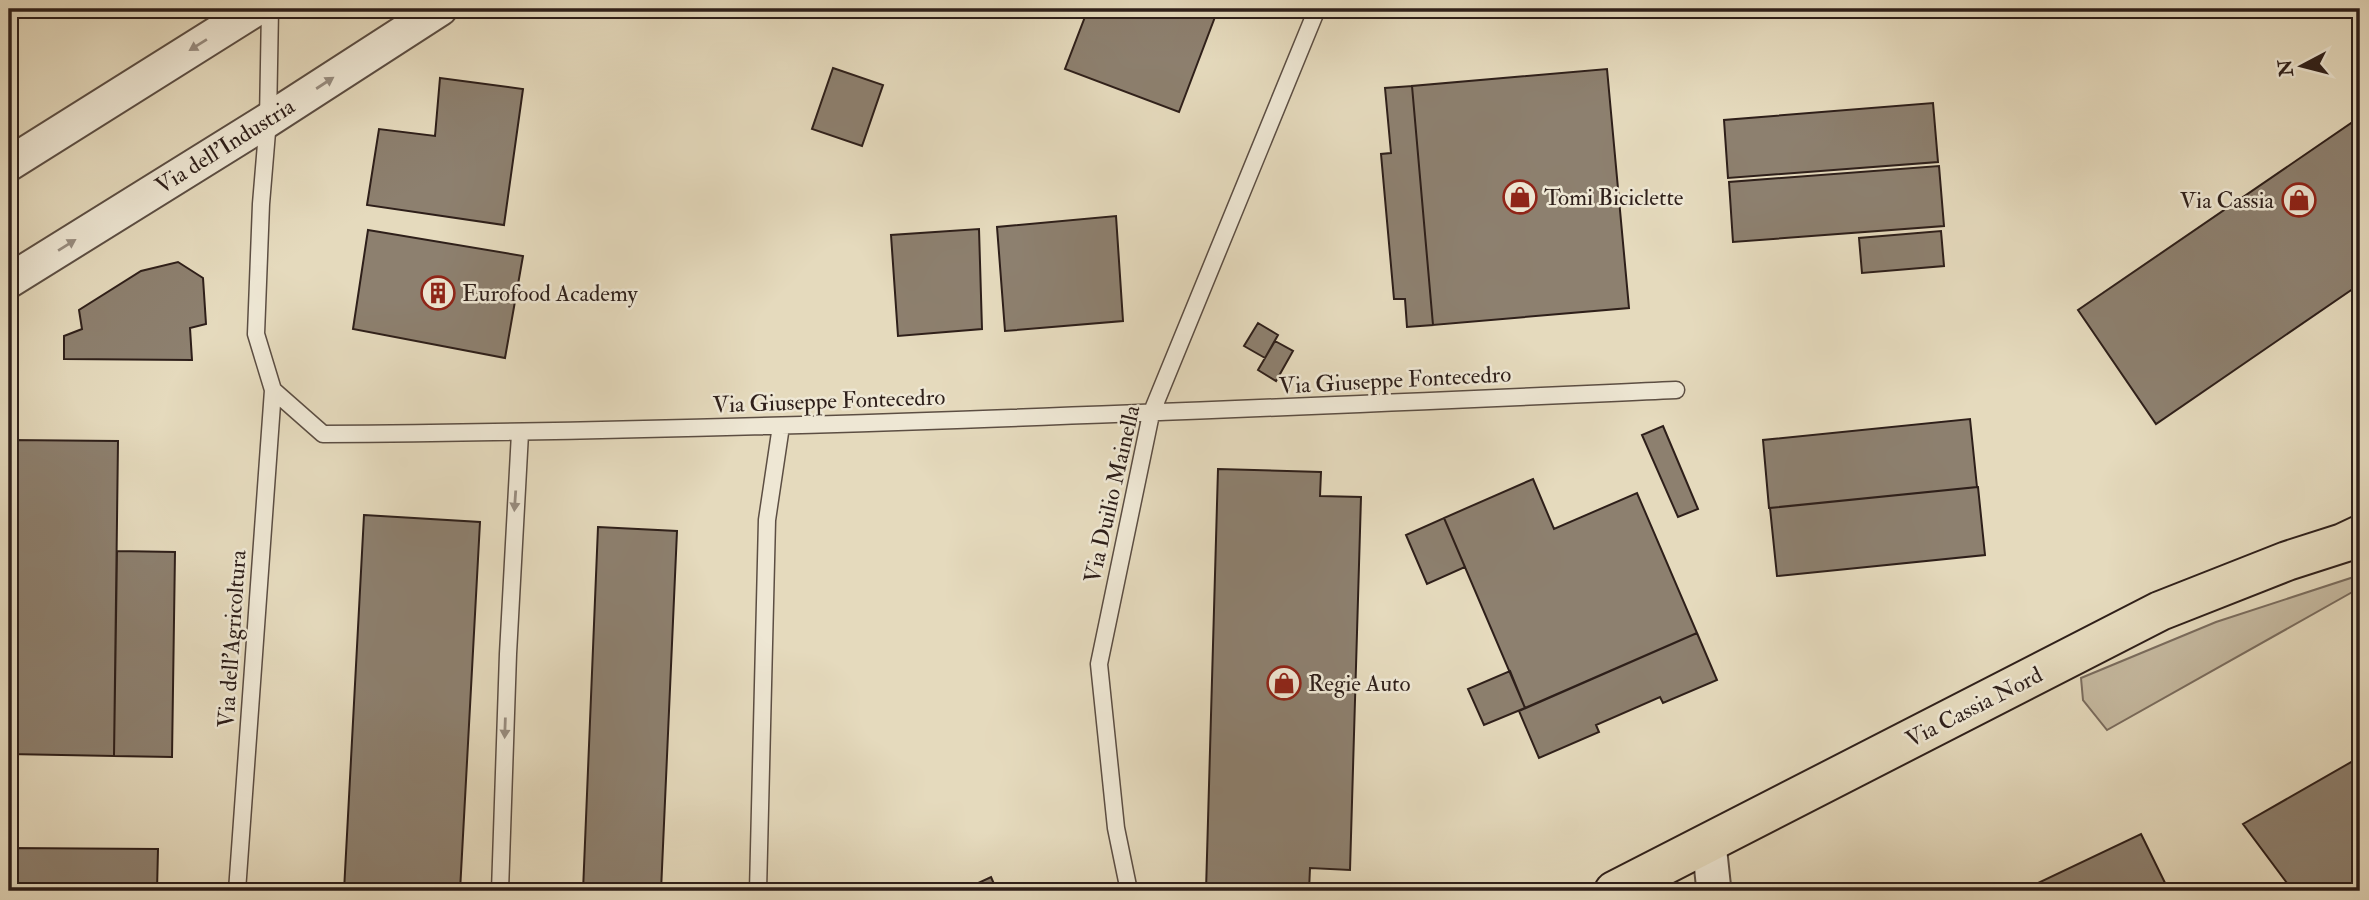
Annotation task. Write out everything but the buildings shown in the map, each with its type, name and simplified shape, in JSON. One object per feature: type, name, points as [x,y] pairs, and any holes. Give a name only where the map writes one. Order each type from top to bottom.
[{"type":"main road","name":"Via Cassia Nord","points":[[1614,891],[2160,611],[2287,561],[2354,541]]},
{"type":"street","points":[[9,164],[256,9]]},
{"type":"street","name":"Via dell'Industria","points":[[9,281],[440,9]]},
{"type":"street","points":[[1709,844],[1714,891]]},
{"type":"lane","points":[[270,9],[268,120],[261,204],[256,334],[273,390]]},
{"type":"lane","name":"Via Duilio Mainella","points":[[1129,891],[1116,828],[1099,664],[1151,414],[1317,9]]},
{"type":"lane","name":"Via Giuseppe Fontecedro","points":[[273,390],[323,434],[520,433],[1151,414],[1676,390]]},
{"type":"lane","name":"Via dell'Agricoltura","points":[[237,891],[273,390]]},
{"type":"lane","points":[[758,891],[767,520],[781,426]]},
{"type":"lane","points":[[500,891],[508,654],[520,433]]},
{"type":"shaded area","points":[[2360,575],[2360,596],[2356,590],[2107,730],[2083,700],[2081,678],[2216,622]]},
{"type":"place","name":"Tomi Biciclette","points":[[1520,197]]},
{"type":"place","name":"Via Cassia","points":[[2299,200]]},
{"type":"place","name":"Eurofood Academy","points":[[438,293]]},
{"type":"place","name":"Regie Auto","points":[[1284,683]]}]
